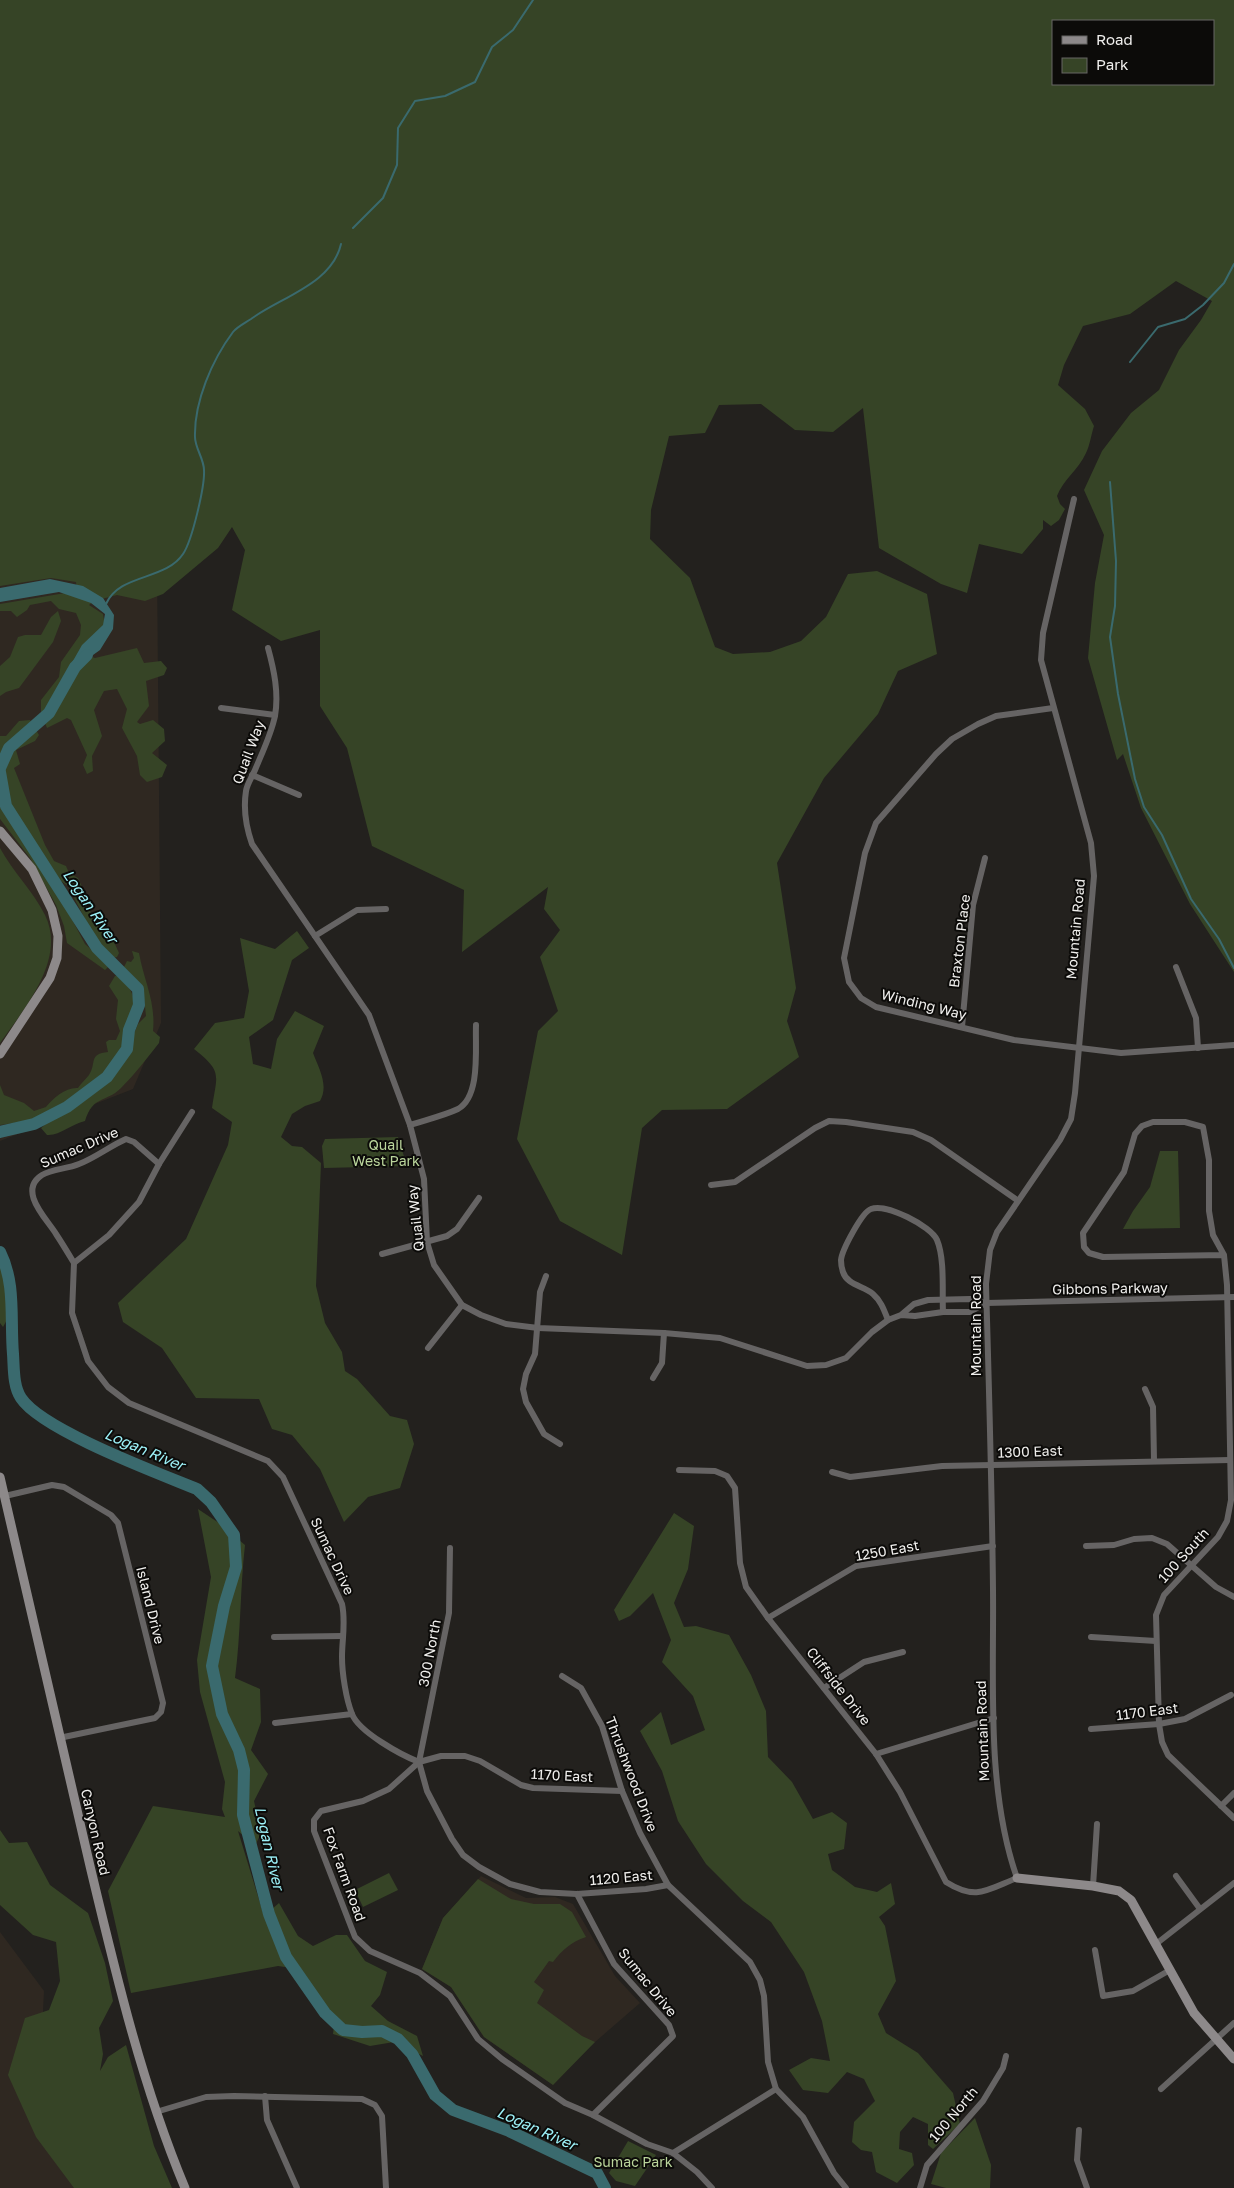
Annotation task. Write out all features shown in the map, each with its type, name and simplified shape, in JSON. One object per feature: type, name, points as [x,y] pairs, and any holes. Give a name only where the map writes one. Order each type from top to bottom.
[{"type":"street","name":"Mountain Road","points":[[1017,1878],[1000,1812],[994,1718],[993,1546],[986,1284],[990,1250],[997,1232],[1060,1140],[1071,1119],[1094,876],[1092,852],[1082,804],[1053,708],[1041,660],[1043,633],[1074,499]]},
{"type":"street","name":"Quail Way","points":[[268,648],[276,691],[275,715],[269,737],[246,790],[244,820],[252,844],[369,1015],[410,1125],[424,1178],[427,1242],[434,1265],[462,1305],[481,1315],[506,1324],[538,1328],[664,1333],[720,1338],[807,1366],[826,1365],[846,1358],[872,1332],[888,1320],[901,1315],[914,1304],[942,1299],[970,1299],[986,1303]]},
{"type":"street","points":[[221,708],[275,715]]},
{"type":"street","name":"Winding Way","points":[[1053,708],[996,716],[952,739],[936,754],[876,823],[865,853],[844,958],[849,982],[861,998],[876,1007],[1014,1040],[1121,1053],[1234,1045]]},
{"type":"street","points":[[252,775],[299,795]]},
{"type":"street","points":[[0,830],[32,868],[52,910],[58,936],[57,958],[50,978],[0,1054]]},
{"type":"street","name":"Braxton Place","points":[[962,1027],[973,905],[985,858]]},
{"type":"street","points":[[315,936],[357,910],[386,909]]},
{"type":"street","points":[[1176,967],[1196,1018],[1198,1048]]},
{"type":"street","points":[[410,1125],[458,1108],[467,1100],[474,1085],[476,1025]]},
{"type":"street","points":[[74,1263],[109,1235],[139,1202],[159,1164],[192,1112]]},
{"type":"street","points":[[711,1185],[735,1182],[815,1128],[829,1121],[913,1132],[931,1140],[1018,1200]]},
{"type":"street","points":[[1153,1122],[1185,1122],[1203,1127],[1208,1160],[1209,1211],[1213,1235],[1224,1255],[1102,1257],[1089,1253],[1084,1247],[1083,1233],[1124,1172],[1135,1134],[1142,1126],[1153,1122]]},
{"type":"street","name":"Sumac Drive","points":[[159,1164],[134,1142],[126,1139],[79,1164],[42,1175],[35,1183],[32,1196],[38,1212],[55,1232],[74,1263],[72,1313],[88,1361],[108,1387],[130,1403],[268,1462],[283,1477],[342,1604],[345,1619],[342,1636],[342,1667],[352,1714]]},
{"type":"street","points":[[382,1254],[447,1236],[457,1229],[479,1198]]},
{"type":"street","points":[[888,1320],[881,1304],[872,1292],[852,1282],[843,1273],[841,1259],[860,1218],[871,1209],[884,1208],[926,1226],[937,1238],[941,1251],[943,1312]]},
{"type":"street","name":"100 South","points":[[1224,1255],[1230,1297],[1231,1500],[1227,1521],[1218,1536],[1191,1568],[1176,1580],[1164,1595],[1156,1615],[1156,1641],[1159,1724],[1162,1742],[1168,1755],[1234,1818]]},
{"type":"street","points":[[546,1276],[540,1292],[535,1354],[526,1374],[523,1389],[526,1402],[544,1434],[560,1444]]},
{"type":"street","name":"Gibbons Parkway","points":[[986,1303],[1230,1297]]},
{"type":"street","name":"Quail Way","points":[[901,1315],[915,1316],[943,1312],[970,1312],[986,1303]]},
{"type":"street","points":[[428,1348],[462,1305]]},
{"type":"street","points":[[653,1378],[662,1362],[664,1333]]},
{"type":"street","points":[[1145,1389],[1153,1407],[1154,1460]]},
{"type":"street","name":"1300 East","points":[[832,1472],[850,1477],[942,1466],[1154,1460],[1230,1460]]},
{"type":"street","name":"Cliffside Drive","points":[[679,1470],[715,1471],[727,1476],[735,1488],[740,1563],[746,1587],[768,1618],[876,1754],[900,1792],[946,1882],[959,1891],[978,1893],[1017,1878]]},
{"type":"street","name":"Canyon Road","points":[[0,1477],[59,1738],[120,1990],[156,2112],[185,2188]]},
{"type":"street","name":"Island Drive","points":[[4,1496],[52,1485],[64,1487],[111,1515],[118,1523],[162,1703],[161,1712],[155,1718],[59,1738]]},
{"type":"street","points":[[1086,1546],[1114,1545],[1134,1538],[1152,1538],[1167,1544],[1191,1568],[1216,1587],[1234,1597]]},
{"type":"street","name":"1250 East","points":[[768,1618],[856,1566],[993,1546]]},
{"type":"street","name":"300 North","points":[[419,1762],[450,1613],[450,1548]]},
{"type":"street","points":[[274,1637],[342,1636]]},
{"type":"street","points":[[1091,1637],[1156,1641]]},
{"type":"street","points":[[824,1688],[864,1662],[902,1652]]},
{"type":"street","name":"Thrushwood Drive","points":[[562,1676],[581,1688],[602,1726],[622,1791],[640,1833],[668,1885],[750,1962],[760,1980],[764,1996],[768,2062],[776,2089],[802,2117],[834,2173],[846,2188]]},
{"type":"street","name":"1170 East","points":[[1091,1729],[1159,1724],[1185,1719],[1230,1695]]},
{"type":"street","points":[[275,1723],[352,1714],[358,1723],[396,1753],[419,1762],[427,1791],[452,1839],[463,1855],[479,1867],[510,1884],[540,1892],[577,1894]]},
{"type":"street","points":[[876,1754],[994,1718]]},
{"type":"street","name":"1170 East","points":[[419,1762],[441,1756],[464,1756],[480,1761],[521,1785],[533,1788],[622,1791]]},
{"type":"street","name":"Fox Farm Road","points":[[419,1762],[389,1789],[363,1801],[321,1812],[314,1820],[314,1831],[355,1937],[370,1951],[420,1973],[450,1996],[478,2039],[502,2059],[565,2103],[647,2144],[673,2153]]},
{"type":"street","points":[[1221,1806],[1234,1793]]},
{"type":"street","points":[[1093,1886],[1097,1824]]},
{"type":"street","points":[[1176,1876],[1200,1909]]},
{"type":"street","points":[[1017,1878],[1093,1886],[1119,1891],[1131,1900],[1194,2012],[1234,2059]]},
{"type":"street","points":[[1156,1944],[1234,1883]]},
{"type":"street","name":"1120 East","points":[[577,1894],[646,1889],[668,1885]]},
{"type":"street","name":"Sumac Drive","points":[[577,1894],[614,1964],[668,2025],[673,2036],[592,2115]]},
{"type":"street","points":[[1095,1950],[1103,1996],[1132,1991],[1170,1970]]},
{"type":"street","points":[[1161,2089],[1234,2023]]},
{"type":"street","name":"100 North","points":[[920,2188],[926,2165],[983,2101],[1002,2068],[1006,2056]]},
{"type":"street","points":[[712,2188],[697,2172],[673,2153],[776,2089]]},
{"type":"street","points":[[265,2096],[267,2120],[297,2188]]},
{"type":"street","points":[[156,2112],[206,2097],[362,2098],[375,2105],[382,2116],[386,2188]]},
{"type":"street","points":[[1079,2130],[1077,2160],[1087,2188]]},
{"type":"shaded area","points":[[156,447],[161,1023],[133,1089],[0,1141],[0,453]]},
{"type":"shaded area","points":[[481,1876],[526,1898],[555,1897],[573,1904],[615,1976],[640,2003],[587,2049],[553,2085],[484,2037],[451,1987],[422,1969],[443,1918]]},
{"type":"shaded area","points":[[0,1932],[44,1991],[39,2094],[81,2188],[0,2188]]},
{"type":"green space","points":[[0,0],[1234,0],[1234,972],[1190,904],[1141,808],[1123,754],[1117,760],[1088,658],[1095,583],[1104,535],[1084,490],[1102,451],[1131,413],[1159,390],[1179,350],[1212,301],[1176,281],[1130,314],[1083,326],[1064,365],[1058,385],[1085,409],[1094,426],[1089,447],[1083,459],[1057,496],[1060,504],[1065,509],[1059,520],[1051,526],[1043,520],[1043,529],[1022,554],[979,544],[967,593],[941,584],[879,548],[863,408],[833,432],[795,430],[761,404],[719,405],[705,433],[669,436],[651,510],[650,539],[690,578],[715,647],[733,654],[770,652],[801,641],[826,617],[848,574],[877,571],[927,594],[937,654],[898,671],[878,714],[824,778],[777,863],[796,988],[787,1021],[799,1057],[727,1109],[662,1110],[642,1128],[622,1255],[560,1221],[517,1139],[538,1031],[558,1011],[540,957],[560,930],[544,909],[548,887],[462,952],[464,890],[372,846],[347,748],[320,706],[320,630],[281,641],[232,610],[245,550],[232,527],[218,548],[163,594],[145,601],[117,595],[94,601],[89,605],[103,614],[105,626],[83,654],[95,658],[137,648],[144,663],[161,661],[167,668],[164,675],[146,681],[149,706],[137,722],[140,724],[153,720],[164,729],[165,741],[152,753],[167,765],[162,777],[147,782],[140,775],[137,756],[122,728],[127,709],[117,689],[104,691],[94,710],[102,736],[92,756],[93,771],[87,774],[83,765],[87,755],[71,720],[67,718],[47,728],[41,713],[41,700],[59,677],[61,662],[80,635],[81,625],[76,613],[59,609],[51,601],[30,605],[27,610],[17,617],[11,611],[0,611],[0,604],[77,591],[76,582],[51,578],[0,586]]},
{"type":"green space","points":[[58,611],[61,621],[53,642],[19,688],[0,696],[0,666],[10,657],[18,637],[41,635],[51,617]]},
{"type":"green space","points":[[30,720],[39,735],[35,741],[16,750],[20,764],[14,768],[45,845],[54,861],[66,866],[69,873],[78,878],[82,887],[82,895],[92,915],[114,942],[119,953],[117,957],[112,958],[100,948],[68,886],[54,876],[36,844],[26,833],[23,837],[51,880],[85,944],[106,963],[108,967],[105,970],[67,943],[64,926],[56,905],[30,858],[0,819],[0,736],[6,736],[19,721]]},
{"type":"green space","points":[[0,848],[45,915],[50,932],[51,949],[40,983],[0,1043]]},
{"type":"green space","points":[[297,931],[309,948],[292,960],[273,1020],[249,1037],[253,1064],[271,1069],[277,1039],[295,1011],[324,1026],[313,1053],[322,1077],[323,1095],[320,1101],[305,1106],[292,1114],[281,1137],[292,1146],[302,1147],[321,1163],[316,1286],[325,1323],[342,1352],[345,1371],[357,1379],[390,1416],[407,1420],[414,1444],[400,1488],[368,1497],[344,1522],[320,1469],[292,1435],[272,1429],[259,1399],[196,1398],[162,1348],[123,1322],[118,1303],[186,1239],[228,1145],[232,1122],[212,1108],[216,1074],[210,1063],[194,1049],[215,1023],[244,1018],[249,991],[240,938],[275,949]]},
{"type":"green space","points":[[132,951],[139,953],[153,1011],[153,1031],[160,1037],[159,1043],[121,1088],[92,1107],[85,1121],[52,1135],[47,1135],[41,1128],[54,1117],[0,1125],[0,1085],[4,1095],[24,1103],[34,1111],[46,1107],[64,1091],[78,1088],[89,1075],[95,1057],[108,1052],[106,1042],[116,1040],[120,1031],[116,1019],[118,1000],[109,986],[115,976],[119,976],[126,984],[134,998],[133,1012],[124,1037],[125,1042],[131,1041],[138,1024],[146,1016],[141,989],[135,978],[124,967],[127,961],[131,962],[134,958]]},
{"type":"green space","name":"Quail West Park","points":[[398,1137],[407,1166],[324,1168],[322,1146],[325,1139]]},
{"type":"green space","points":[[1160,1151],[1178,1151],[1180,1228],[1123,1229],[1150,1187]]},
{"type":"green space","points":[[0,1265],[9,1296],[9,1312],[3,1327],[0,1323]]},
{"type":"green space","points":[[198,1509],[219,1523],[245,1545],[235,1678],[260,1689],[261,1722],[251,1750],[268,1774],[254,1801],[261,1833],[255,1846],[238,1831],[264,1916],[279,1903],[298,1936],[313,1946],[336,1935],[347,1935],[365,1961],[387,1972],[380,1995],[371,2006],[388,2021],[417,2036],[423,2056],[394,2042],[370,2046],[333,2034],[335,2018],[298,1969],[278,1966],[131,1993],[108,1891],[153,1806],[225,1817],[222,1809],[225,1782],[200,1692],[197,1660],[211,1577]]},
{"type":"green space","points":[[674,1513],[694,1526],[688,1569],[674,1603],[684,1627],[696,1626],[729,1635],[751,1675],[766,1711],[768,1757],[792,1782],[813,1819],[832,1812],[847,1823],[844,1849],[828,1854],[832,1870],[855,1887],[877,1892],[891,1883],[895,1904],[879,1917],[885,1926],[896,1981],[878,2014],[886,2033],[918,2053],[953,2093],[960,2124],[933,2149],[928,2145],[928,2124],[913,2117],[900,2132],[899,2149],[912,2153],[914,2165],[897,2183],[876,2172],[872,2152],[861,2150],[852,2142],[854,2122],[875,2101],[864,2079],[847,2072],[828,2093],[803,2090],[789,2070],[811,2058],[830,2061],[822,2021],[804,1972],[771,1922],[743,1901],[706,1864],[678,1821],[662,1771],[640,1731],[661,1712],[671,1745],[705,1730],[693,1696],[662,1662],[671,1640],[653,1593],[630,1616],[619,1621],[614,1610]]},
{"type":"green space","points":[[0,1830],[9,1843],[27,1842],[50,1885],[88,1913],[105,1963],[113,2001],[99,2028],[103,2054],[100,2071],[108,2057],[126,2045],[154,2146],[172,2188],[74,2188],[36,2137],[8,2075],[25,2018],[49,2010],[60,1981],[56,1942],[33,1935],[0,1905]]},
{"type":"green space","points":[[389,1873],[398,1890],[363,1907],[355,1890]]},
{"type":"green space","points":[[478,1879],[511,1899],[534,1904],[560,1904],[572,1912],[586,1937],[567,1947],[553,1962],[549,1961],[534,1982],[544,1990],[537,2003],[582,2036],[595,2042],[553,2085],[484,2037],[451,1987],[422,1969],[443,1918]]},
{"type":"green space","points":[[975,2118],[991,2165],[990,2188],[946,2188],[931,2184],[941,2153]]},
{"type":"green space","name":"Sumac Park","points":[[628,2141],[656,2155],[635,2186],[616,2181],[609,2173]]},
{"type":"water","points":[[50,579],[83,586],[103,598],[114,615],[113,629],[100,650],[65,675],[82,645],[103,625],[105,614],[91,603],[59,592],[0,602],[0,588]]},
{"type":"waterway","points":[[353,228],[383,198],[397,165],[398,128],[415,101],[445,96],[475,82],[492,47],[513,30],[533,0]]},
{"type":"waterway","points":[[106,604],[121,587],[154,574],[175,563],[187,547],[197,513],[204,478],[204,466],[196,445],[195,424],[201,396],[211,368],[225,343],[239,327],[316,280],[336,258],[341,244]]},
{"type":"waterway","points":[[1130,362],[1158,327],[1185,319],[1203,305],[1224,283],[1234,264]]},
{"type":"waterway","points":[[1110,482],[1116,561],[1115,606],[1110,637],[1118,694],[1135,779],[1144,807],[1162,835],[1191,899],[1219,939],[1234,968]]},
{"type":"waterway","name":"Logan River","points":[[0,768],[9,748],[49,713],[75,667],[87,655]]},
{"type":"waterway","name":"Logan River","points":[[0,772],[6,806],[97,948],[138,989],[139,1005],[129,1030],[127,1049],[107,1077],[67,1107],[34,1124],[0,1132]]},
{"type":"waterway","name":"Logan River","points":[[0,1252],[5,1264],[10,1289],[14,1377],[21,1398],[33,1410],[76,1437],[102,1450],[197,1489],[211,1502],[234,1535],[236,1567],[224,1606],[212,1666],[222,1714],[239,1750],[244,1770],[243,1815],[269,1914],[286,1957],[325,2013],[343,2030],[362,2032],[382,2031],[398,2039],[412,2054],[435,2095],[453,2110],[509,2131],[597,2173],[605,2188]]}]
